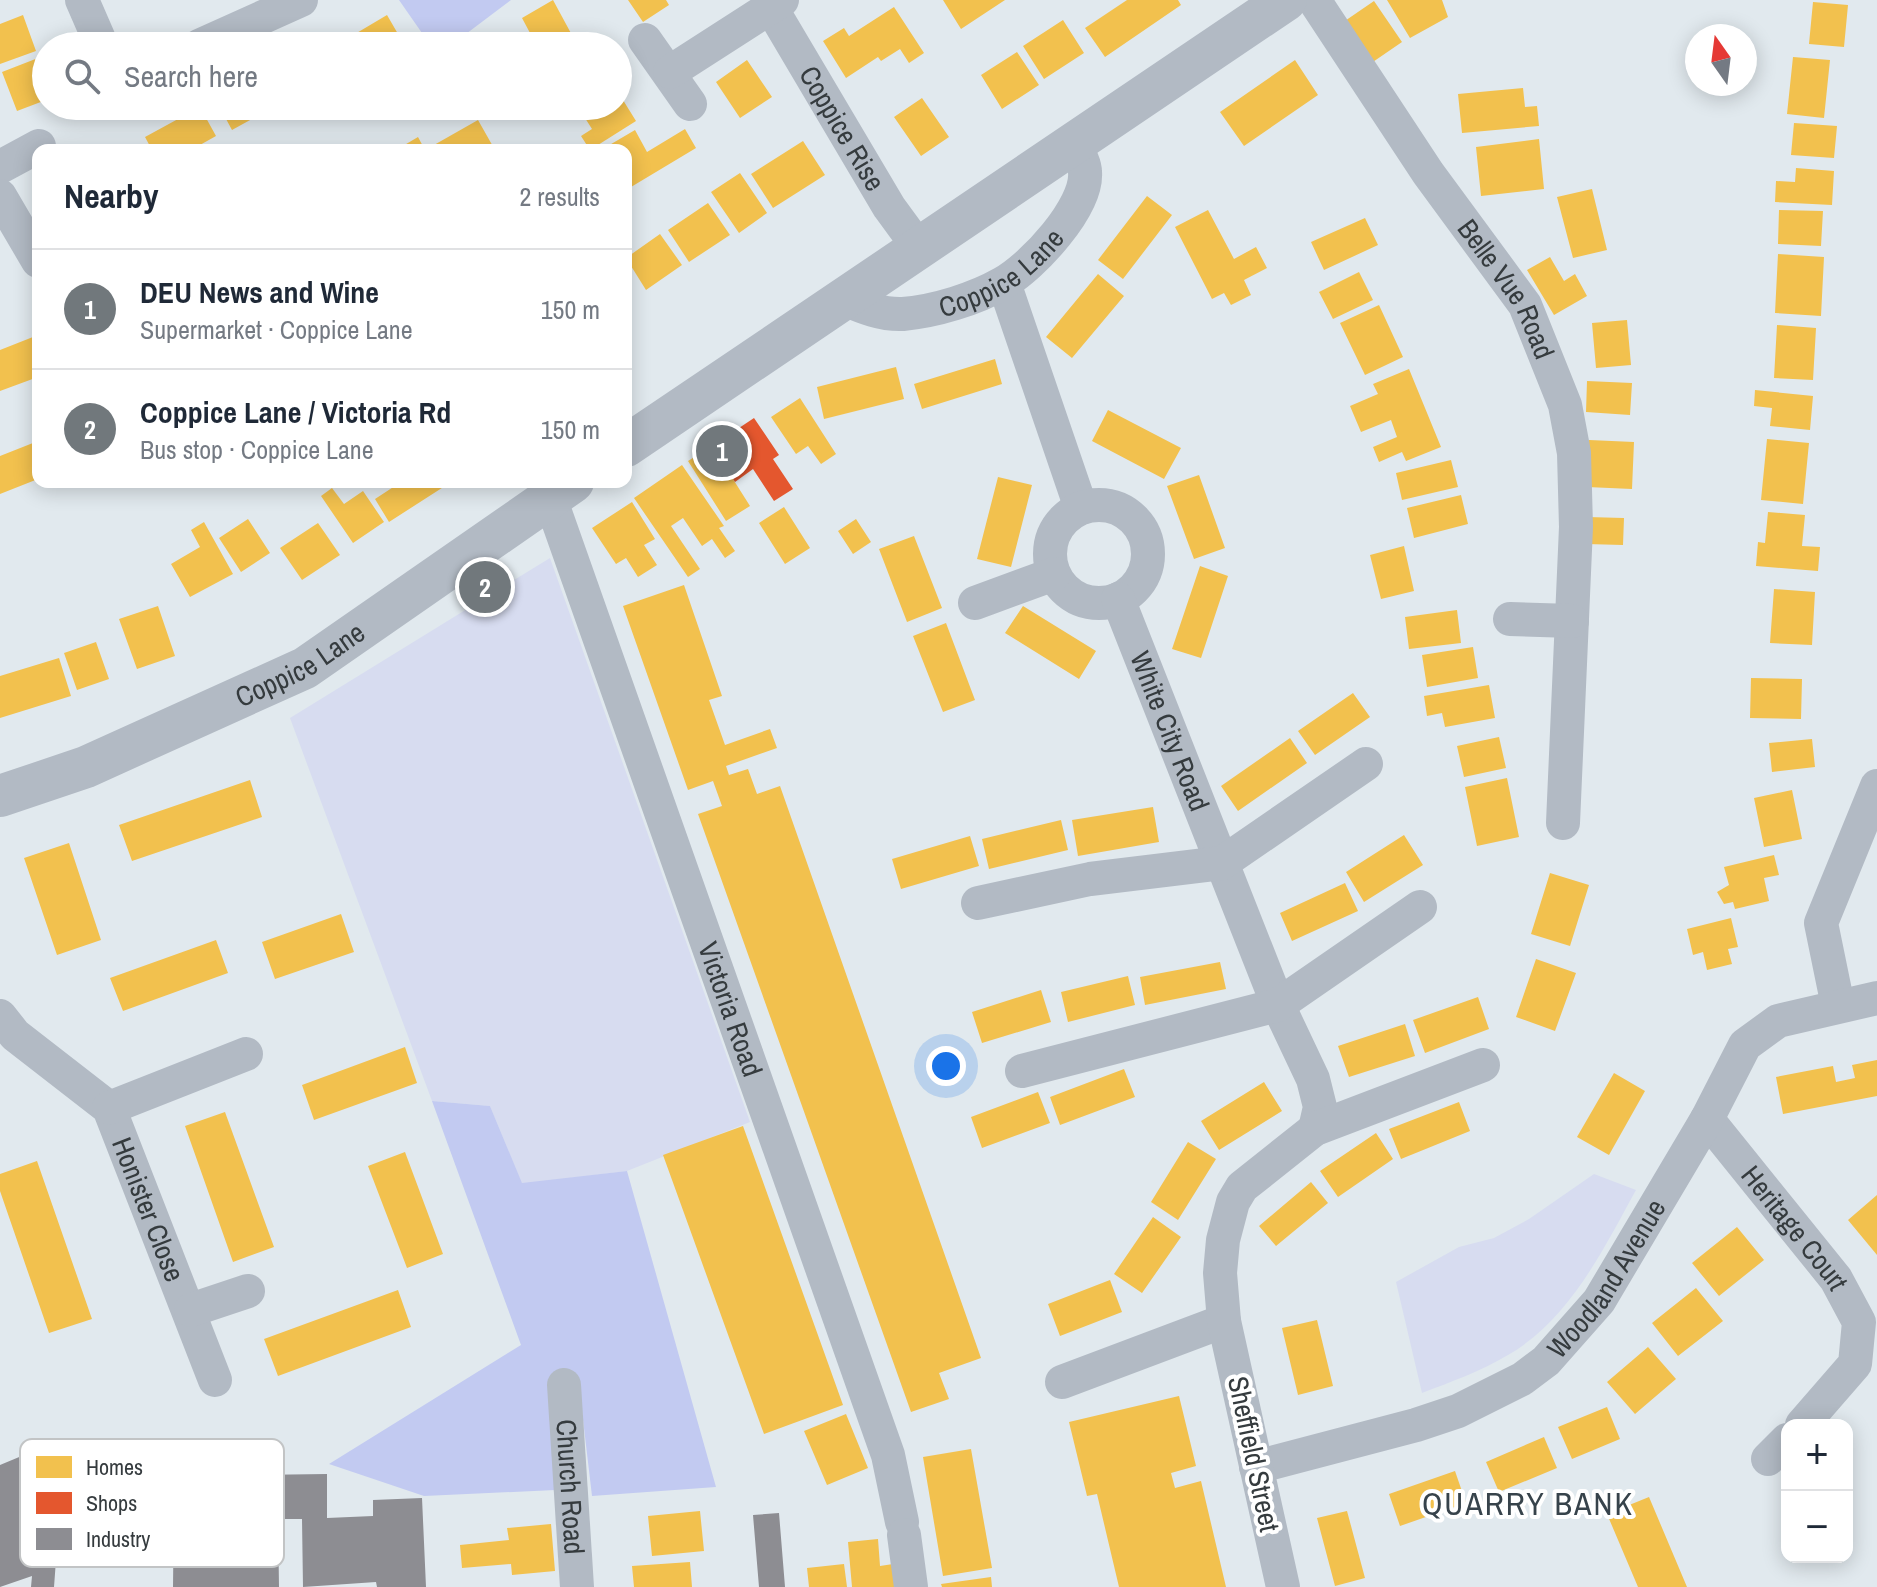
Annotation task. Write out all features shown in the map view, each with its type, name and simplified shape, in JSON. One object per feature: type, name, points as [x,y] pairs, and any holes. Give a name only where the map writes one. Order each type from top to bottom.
[{"type":"street","points":[[82,0],[96,32]]},
{"type":"street","points":[[230,32],[301,0]]},
{"type":"street","name":"Coppice Lane","points":[[632,442],[1286,0]]},
{"type":"street","name":"Belle Vue Road","points":[[1314,0],[1428,173],[1525,305],[1550,361],[1565,405],[1574,453],[1572,621],[1563,823]]},
{"type":"street","name":"Coppice Rise","points":[[670,72],[776,3],[889,207],[919,248]]},
{"type":"street","points":[[645,40],[690,104]]},
{"type":"street","name":"Coppice Lane","points":[[844,299],[877,312],[902,314],[946,306],[1004,283],[1045,247],[1069,217],[1083,189],[1086,171],[1074,144]]},
{"type":"street","points":[[0,167],[32,150]]},
{"type":"street","points":[[0,196],[32,251]]},
{"type":"street","points":[[1004,283],[1081,508]]},
{"type":"street","name":"Coppice Lane","points":[[0,796],[86,767],[305,668],[561,490]]},
{"type":"street","name":"Victoria Road","points":[[561,490],[888,1455],[911,1587]]},
{"type":"street","points":[[1103,504],[1124,511],[1140,526],[1148,546],[1147,568],[1136,587],[1118,599],[1100,603],[1081,600],[1065,590],[1054,574],[1049,555],[1053,535],[1064,519],[1081,508],[1103,504]]},
{"type":"street","points":[[975,603],[1054,574]]},
{"type":"street","name":"White City Road","points":[[1118,599],[1278,1005],[1313,1079],[1320,1107],[1315,1129]]},
{"type":"street","points":[[1510,619],[1572,621]]},
{"type":"street","points":[[978,903],[1090,879],[1222,863],[1366,764]]},
{"type":"street","points":[[1838,1006],[1821,923],[1877,786]]},
{"type":"street","points":[[1022,1071],[1278,1005],[1420,907]]},
{"type":"street","name":"Woodland Avenue","points":[[1256,1467],[1458,1411],[1522,1379],[1546,1361],[1599,1301],[1648,1213],[1707,1119],[1745,1045],[1778,1021],[1877,998]]},
{"type":"street","name":"Honister Close","points":[[0,1016],[15,1035],[109,1108],[191,1310],[215,1380]]},
{"type":"street","name":"Honister Close","points":[[109,1108],[246,1054]]},
{"type":"street","points":[[1062,1382],[1224,1321],[1220,1273],[1223,1240],[1233,1202],[1242,1187],[1315,1129],[1483,1065]]},
{"type":"street","name":"Heritage Court","points":[[1707,1119],[1836,1279],[1859,1322],[1855,1364],[1808,1419]]},
{"type":"street","name":"Honister Close","points":[[191,1310],[248,1291]]},
{"type":"street","name":"Sheffield Street","points":[[1224,1321],[1283,1587]]},
{"type":"street","name":"Church Road","points":[[564,1385],[577,1587]]},
{"type":"shaded area","points":[[399,0],[511,0],[469,32],[421,32]]},
{"type":"shaded area","points":[[550,558],[750,1122],[627,1171],[522,1184],[490,1106],[432,1101],[290,718]]},
{"type":"shaded area","points":[[432,1101],[490,1106],[522,1183],[627,1171],[716,1487],[592,1496],[580,1394],[555,1490],[424,1496],[329,1464],[521,1345]]},
{"type":"shaded area","points":[[1594,1174],[1636,1190],[1597,1259],[1567,1303],[1530,1340],[1508,1355],[1422,1393],[1396,1282],[1459,1247],[1494,1238],[1529,1219]]},
{"type":"building: Homes","points":[[553,0],[570,32],[530,32],[522,18]]},
{"type":"building: Homes","points":[[628,0],[666,0],[669,5],[643,22]]},
{"type":"building: Homes","points":[[943,0],[1005,0],[961,29]]},
{"type":"building: Homes","points":[[1127,0],[1178,0],[1181,5],[1105,57],[1085,28]]},
{"type":"building: Homes","points":[[1387,0],[1442,0],[1448,17],[1410,38]]},
{"type":"building: Homes","points":[[1374,1],[1402,42],[1367,66],[1339,25]]},
{"type":"building: Homes","points":[[1813,2],[1848,5],[1844,47],[1809,44]]},
{"type":"building: Homes","points":[[894,7],[924,53],[909,63],[900,49],[881,61],[878,57],[846,78],[823,41],[844,28],[849,36]]},
{"type":"building: Homes","points":[[23,15],[32,40],[32,52],[0,64],[0,24]]},
{"type":"building: Homes","points":[[387,15],[397,32],[358,32]]},
{"type":"building: Homes","points":[[1063,20],[1084,53],[1044,79],[1023,46]]},
{"type":"building: Homes","points":[[1017,52],[1039,85],[1002,109],[981,75]]},
{"type":"building: Homes","points":[[1793,57],[1830,60],[1824,118],[1787,114]]},
{"type":"building: Homes","points":[[32,60],[32,105],[17,111],[2,72]]},
{"type":"building: Homes","points":[[747,60],[772,97],[740,118],[716,82]]},
{"type":"building: Homes","points":[[1295,60],[1318,95],[1244,146],[1220,112]]},
{"type":"building: Homes","points":[[1523,88],[1525,107],[1537,106],[1539,126],[1462,133],[1458,94]]},
{"type":"building: Homes","points":[[922,98],[949,137],[921,156],[894,117]]},
{"type":"building: Homes","points":[[632,115],[636,121],[600,144],[586,144],[581,136],[592,129],[586,120],[632,120]]},
{"type":"building: Homes","points":[[176,120],[207,120],[216,136],[202,144],[149,144],[145,137]]},
{"type":"building: Homes","points":[[227,120],[250,120],[232,130]]},
{"type":"building: Homes","points":[[478,120],[492,144],[436,144]]},
{"type":"building: Homes","points":[[1794,123],[1837,126],[1834,158],[1791,155]]},
{"type":"building: Homes","points":[[685,129],[696,148],[632,186],[632,144],[611,144],[635,130],[647,152]]},
{"type":"building: Homes","points":[[418,137],[422,144],[406,144]]},
{"type":"building: Homes","points":[[1539,139],[1544,189],[1481,196],[1476,147]]},
{"type":"building: Homes","points":[[803,141],[825,175],[773,208],[751,174]]},
{"type":"building: Homes","points":[[1796,168],[1834,171],[1832,205],[1775,202],[1776,181],[1795,182]]},
{"type":"building: Homes","points":[[740,173],[767,213],[739,233],[711,192]]},
{"type":"building: Homes","points":[[1592,189],[1607,250],[1573,258],[1557,197]]},
{"type":"building: Homes","points":[[1147,196],[1172,215],[1123,279],[1098,260]]},
{"type":"building: Homes","points":[[708,203],[730,235],[689,262],[668,230]]},
{"type":"building: Homes","points":[[1208,210],[1234,259],[1256,247],[1267,268],[1244,280],[1251,295],[1231,305],[1224,293],[1212,299],[1175,227]]},
{"type":"building: Homes","points":[[1779,210],[1823,211],[1821,246],[1778,244]]},
{"type":"building: Homes","points":[[1365,218],[1378,245],[1324,270],[1311,242]]},
{"type":"building: Homes","points":[[660,234],[682,265],[646,290],[632,268],[632,254]]},
{"type":"building: Homes","points":[[1778,254],[1824,257],[1821,316],[1775,313]]},
{"type":"building: Homes","points":[[1550,257],[1564,281],[1575,274],[1587,296],[1554,315],[1527,270]]},
{"type":"building: Homes","points":[[1359,272],[1373,300],[1333,319],[1319,292]]},
{"type":"building: Homes","points":[[1098,274],[1124,296],[1072,358],[1046,337]]},
{"type":"building: Homes","points":[[1379,305],[1403,357],[1365,375],[1340,323]]},
{"type":"building: Homes","points":[[1627,320],[1631,365],[1596,368],[1592,323]]},
{"type":"building: Homes","points":[[1777,325],[1816,328],[1813,380],[1774,378]]},
{"type":"building: Homes","points":[[32,337],[32,379],[0,391],[0,350]]},
{"type":"building: Homes","points":[[995,359],[1002,384],[922,409],[914,384]]},
{"type":"building: Homes","points":[[896,367],[904,399],[824,419],[817,387]]},
{"type":"building: Homes","points":[[1409,369],[1441,447],[1406,461],[1402,452],[1379,462],[1373,447],[1397,437],[1391,420],[1361,432],[1350,406],[1378,394],[1373,384]]},
{"type":"building: Homes","points":[[1587,381],[1632,383],[1630,415],[1586,412]]},
{"type":"building: Homes","points":[[1755,390],[1813,396],[1810,430],[1770,426],[1772,408],[1754,406]]},
{"type":"building: Homes","points":[[800,398],[836,454],[821,464],[808,446],[796,454],[771,417]]},
{"type":"building: Homes","points":[[1108,410],[1181,448],[1164,479],[1092,441]]},
{"type":"building: Homes","points":[[1767,439],[1809,443],[1803,504],[1761,500]]},
{"type":"building: Homes","points":[[1589,440],[1634,442],[1632,489],[1587,487]]},
{"type":"building: Homes","points":[[32,443],[32,481],[0,494],[0,456]]},
{"type":"building: Homes","points":[[712,446],[750,506],[726,521],[688,461]]},
{"type":"building: Homes","points":[[1451,460],[1458,487],[1402,500],[1396,473]]},
{"type":"building: Homes","points":[[682,465],[724,526],[719,528],[735,551],[725,558],[712,539],[702,546],[683,518],[671,526],[700,569],[688,577],[634,498]]},
{"type":"building: Homes","points":[[1199,475],[1225,548],[1194,559],[1167,486]]},
{"type":"building: Homes","points":[[998,477],[1032,485],[1011,567],[977,559]]},
{"type":"building: Homes","points":[[332,488],[344,504],[363,491],[384,522],[353,543],[321,496]]},
{"type":"building: Homes","points":[[392,488],[442,488],[389,522],[375,499]]},
{"type":"building: Homes","points":[[1461,495],[1468,524],[1414,538],[1407,508]]},
{"type":"building: Homes","points":[[632,502],[655,539],[644,545],[657,565],[638,577],[626,558],[616,564],[592,528]]},
{"type":"building: Homes","points":[[784,507],[810,548],[785,564],[759,523]]},
{"type":"building: Homes","points":[[1768,512],[1805,515],[1802,546],[1820,547],[1818,571],[1756,566],[1758,542],[1765,543]]},
{"type":"building: Homes","points":[[1587,517],[1624,518],[1623,545],[1586,544]]},
{"type":"building: Homes","points":[[248,519],[270,553],[241,572],[219,538]]},
{"type":"building: Homes","points":[[856,519],[871,542],[853,554],[838,531]]},
{"type":"building: Homes","points":[[204,522],[233,574],[190,597],[171,564],[200,547],[191,530]]},
{"type":"building: Homes","points":[[318,523],[340,555],[302,580],[280,548]]},
{"type":"building: Homes","points":[[914,536],[942,608],[907,622],[879,549]]},
{"type":"building: Homes","points":[[1404,546],[1414,591],[1381,599],[1370,555]]},
{"type":"building: Homes","points":[[1200,566],[1228,576],[1201,658],[1172,649]]},
{"type":"building: Homes","points":[[684,585],[722,696],[709,700],[725,745],[770,729],[777,748],[726,766],[729,775],[748,769],[757,794],[780,786],[981,1358],[939,1373],[949,1399],[911,1412],[698,814],[722,806],[713,781],[688,790],[623,606]]},
{"type":"building: Homes","points":[[1774,589],[1815,592],[1812,645],[1770,643]]},
{"type":"building: Homes","points":[[158,606],[175,656],[137,669],[119,619]]},
{"type":"building: Homes","points":[[1023,606],[1096,651],[1079,679],[1005,633]]},
{"type":"building: Homes","points":[[1457,610],[1461,643],[1409,649],[1405,617]]},
{"type":"building: Homes","points":[[946,623],[975,700],[943,712],[913,636]]},
{"type":"building: Homes","points":[[96,642],[109,679],[77,690],[64,653]]},
{"type":"building: Homes","points":[[1473,647],[1478,678],[1427,687],[1422,655]]},
{"type":"building: Homes","points":[[59,658],[71,696],[0,718],[0,676]]},
{"type":"building: Homes","points":[[1751,678],[1802,679],[1801,719],[1750,718]]},
{"type":"building: Homes","points":[[1489,685],[1495,718],[1445,727],[1442,713],[1427,716],[1424,696]]},
{"type":"building: Homes","points":[[1353,693],[1370,717],[1315,755],[1298,731]]},
{"type":"building: Homes","points":[[1499,737],[1506,768],[1464,777],[1457,746]]},
{"type":"building: Homes","points":[[1290,738],[1307,763],[1238,811],[1221,786]]},
{"type":"building: Homes","points":[[1812,739],[1815,767],[1772,772],[1769,743]]},
{"type":"building: Homes","points":[[1507,778],[1519,837],[1477,846],[1465,787]]},
{"type":"building: Homes","points":[[250,780],[262,817],[132,861],[119,825]]},
{"type":"building: Homes","points":[[1792,790],[1802,839],[1764,847],[1754,798]]},
{"type":"building: Homes","points":[[1153,807],[1159,842],[1078,856],[1072,820]]},
{"type":"building: Homes","points":[[1061,820],[1068,850],[989,869],[982,839]]},
{"type":"building: Homes","points":[[1404,835],[1423,865],[1364,902],[1346,872]]},
{"type":"building: Homes","points":[[970,836],[979,866],[901,889],[892,859]]},
{"type":"building: Homes","points":[[69,843],[101,940],[57,955],[24,858]]},
{"type":"building: Homes","points":[[1774,855],[1779,875],[1764,878],[1769,901],[1735,909],[1733,902],[1724,904],[1717,892],[1729,885],[1724,867]]},
{"type":"building: Homes","points":[[1550,873],[1589,885],[1570,946],[1531,934]]},
{"type":"building: Homes","points":[[1345,883],[1358,911],[1292,941],[1280,913]]},
{"type":"building: Homes","points":[[341,914],[354,952],[275,979],[262,942]]},
{"type":"building: Homes","points":[[1731,918],[1738,947],[1728,949],[1732,964],[1707,970],[1703,952],[1693,955],[1687,929]]},
{"type":"building: Homes","points":[[216,940],[228,973],[123,1011],[110,978]]},
{"type":"building: Homes","points":[[1536,959],[1576,973],[1555,1031],[1516,1017]]},
{"type":"building: Homes","points":[[1220,962],[1226,989],[1145,1005],[1140,977]]},
{"type":"building: Homes","points":[[1128,976],[1135,1005],[1068,1022],[1061,992]]},
{"type":"building: Homes","points":[[1041,990],[1051,1022],[982,1043],[972,1012]]},
{"type":"building: Homes","points":[[1478,997],[1489,1029],[1425,1053],[1413,1020]]},
{"type":"building: Homes","points":[[1405,1024],[1415,1056],[1349,1077],[1338,1046]]},
{"type":"building: Homes","points":[[405,1047],[417,1083],[314,1120],[302,1085]]},
{"type":"building: Homes","points":[[1877,1060],[1877,1096],[1783,1114],[1776,1077],[1833,1066],[1836,1082],[1855,1078],[1852,1065]]},
{"type":"building: Homes","points":[[1124,1069],[1135,1097],[1060,1125],[1050,1097]]},
{"type":"building: Homes","points":[[1614,1073],[1645,1091],[1609,1155],[1577,1137]]},
{"type":"building: Homes","points":[[1264,1082],[1282,1111],[1219,1150],[1201,1121]]},
{"type":"building: Homes","points":[[1038,1092],[1050,1123],[982,1148],[971,1117]]},
{"type":"building: Homes","points":[[1459,1102],[1470,1131],[1401,1159],[1389,1129]]},
{"type":"building: Homes","points":[[225,1112],[274,1247],[233,1262],[185,1126]]},
{"type":"building: Homes","points":[[743,1126],[843,1405],[764,1434],[663,1155]]},
{"type":"building: Homes","points":[[1376,1133],[1393,1159],[1338,1197],[1320,1171]]},
{"type":"building: Homes","points":[[1188,1142],[1216,1159],[1178,1220],[1151,1202]]},
{"type":"building: Homes","points":[[405,1152],[443,1254],[407,1268],[368,1166]]},
{"type":"building: Homes","points":[[37,1161],[92,1319],[49,1333],[0,1191],[0,1174]]},
{"type":"building: Homes","points":[[1311,1182],[1328,1203],[1276,1246],[1259,1226]]},
{"type":"building: Homes","points":[[1877,1195],[1877,1255],[1848,1220]]},
{"type":"building: Homes","points":[[1153,1217],[1181,1237],[1142,1293],[1114,1274]]},
{"type":"building: Homes","points":[[1737,1227],[1764,1260],[1719,1296],[1692,1263]]},
{"type":"building: Homes","points":[[1110,1280],[1122,1312],[1060,1336],[1048,1304]]},
{"type":"building: Homes","points":[[1696,1288],[1723,1321],[1678,1356],[1652,1323]]},
{"type":"building: Homes","points":[[398,1290],[411,1327],[278,1376],[264,1339]]},
{"type":"building: Homes","points":[[1317,1320],[1333,1386],[1298,1395],[1282,1328]]},
{"type":"building: Homes","points":[[1648,1347],[1676,1379],[1635,1414],[1607,1382]]},
{"type":"building: Homes","points":[[1179,1396],[1196,1466],[1171,1473],[1175,1488],[1201,1481],[1226,1587],[1119,1587],[1097,1494],[1087,1496],[1069,1422]]},
{"type":"building: Homes","points":[[1607,1407],[1620,1439],[1572,1459],[1558,1427]]},
{"type":"building: Homes","points":[[846,1414],[868,1468],[827,1485],[804,1431]]},
{"type":"building: Homes","points":[[1544,1437],[1557,1468],[1499,1492],[1486,1462]]},
{"type":"building: Homes","points":[[971,1449],[992,1568],[943,1576],[923,1457]]},
{"type":"building: Homes","points":[[1455,1471],[1466,1503],[1400,1526],[1389,1494]]},
{"type":"building: Homes","points":[[1649,1497],[1687,1587],[1638,1587],[1607,1514]]},
{"type":"building: Homes","points":[[700,1511],[704,1551],[652,1556],[648,1516]]},
{"type":"building: Homes","points":[[1347,1511],[1365,1578],[1335,1586],[1317,1518]]},
{"type":"building: Homes","points":[[551,1524],[555,1571],[512,1575],[511,1564],[462,1568],[460,1545],[509,1540],[507,1528]]},
{"type":"building: Homes","points":[[878,1539],[880,1566],[893,1564],[896,1587],[852,1587],[848,1542]]},
{"type":"building: Homes","points":[[690,1562],[692,1587],[634,1587],[632,1566]]},
{"type":"building: Homes","points":[[844,1564],[847,1587],[809,1587],[807,1568]]},
{"type":"building: Homes","points":[[991,1577],[992,1587],[942,1587],[941,1584]]},
{"type":"building: Shops","points":[[754,418],[779,455],[773,459],[793,489],[774,501],[753,469],[735,482],[712,446]]},
{"type":"building: Industry","points":[[20,1457],[20,1567],[55,1567],[54,1587],[31,1587],[32,1576],[0,1587],[0,1465]]},
{"type":"building: Industry","points":[[327,1474],[327,1518],[373,1516],[373,1500],[422,1498],[426,1587],[377,1587],[376,1582],[303,1587],[302,1519],[284,1519],[284,1475]]},
{"type":"building: Industry","points":[[779,1513],[785,1587],[759,1587],[753,1515]]},
{"type":"building: Industry","points":[[173,1567],[279,1567],[279,1587],[173,1587]]},
{"type":"place","name":"DEU News and Wine","points":[[722,451]]},
{"type":"place","name":"Coppice Lane / Victoria Rd","points":[[485,587]]},
{"type":"district","name":"QUARRY BANK","points":[[1528,1503]]}]
